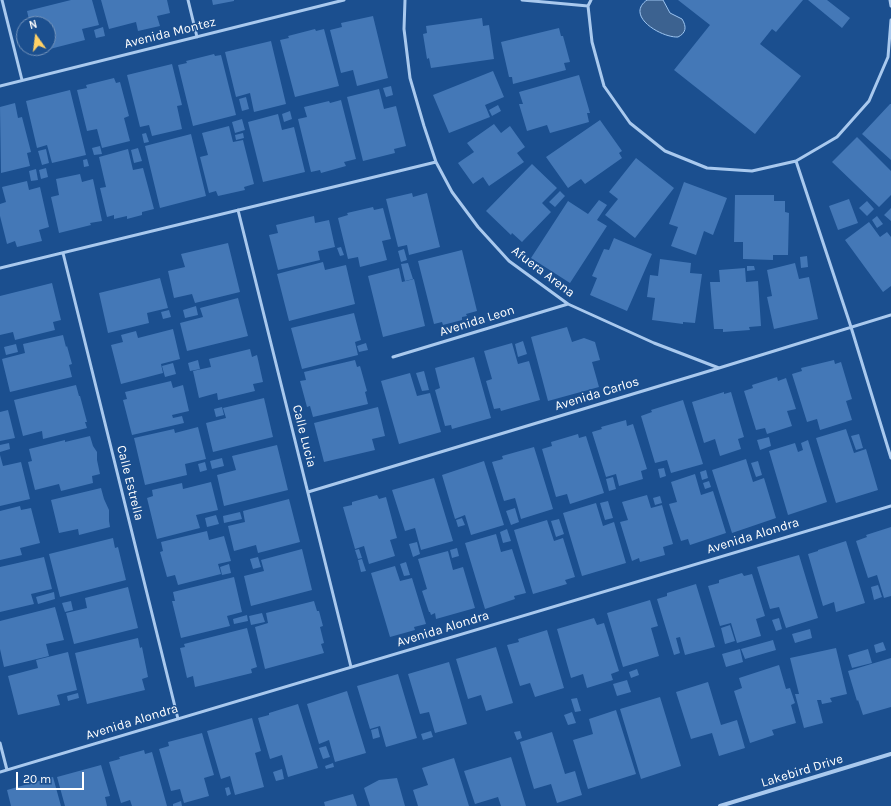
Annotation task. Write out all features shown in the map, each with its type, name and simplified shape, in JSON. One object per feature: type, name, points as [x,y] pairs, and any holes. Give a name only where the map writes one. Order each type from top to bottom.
[{"type":"street","name":"Lakebird Drive","points":[[720,806],[891,754]]},
{"type":"lane","points":[[2,0],[22,80]]},
{"type":"lane","points":[[188,0],[197,37]]},
{"type":"lane","name":"Avenida Montez","points":[[0,86],[344,0]]},
{"type":"lane","name":"Afuera Arena","points":[[405,0],[404,29],[410,78],[436,162],[452,192],[478,227],[509,260],[568,304],[654,343],[719,368]]},
{"type":"lane","points":[[522,0],[588,6]]},
{"type":"lane","points":[[591,0],[588,6],[592,42],[604,86],[630,123],[665,151],[707,168],[714,169],[752,171],[796,161],[838,137],[869,101],[888,57],[891,20]]},
{"type":"lane","points":[[890,0],[891,6]]},
{"type":"lane","points":[[796,161],[851,327],[891,458]]},
{"type":"lane","points":[[0,268],[436,162]]},
{"type":"lane","name":"Calle Lucia","points":[[238,210],[351,667]]},
{"type":"lane","name":"Calle Estrella","points":[[63,253],[178,719]]},
{"type":"lane","name":"Avenida Leon","points":[[393,357],[568,304]]},
{"type":"lane","name":"Avenida Carlos","points":[[308,492],[891,315]]},
{"type":"lane","name":"Avenida Alondra","points":[[0,772],[891,506]]},
{"type":"lane","points":[[0,743],[7,770]]},
{"type":"water","points":[[647,0],[663,0],[670,13],[682,19],[685,25],[683,34],[678,37],[663,34],[648,25],[642,19],[640,13],[641,6]]},
{"type":"building","points":[[71,0],[92,0],[99,25],[82,29],[85,40],[56,47],[56,16],[28,16],[27,11]]},
{"type":"building","points":[[101,0],[167,0],[170,13],[157,16],[160,26],[138,31],[136,22],[109,29]]},
{"type":"building","points":[[212,0],[234,0],[234,1],[213,5]]},
{"type":"building","points":[[678,0],[803,0],[776,32],[772,29],[760,44],[801,76],[755,134],[674,70],[710,25]]},
{"type":"building","points":[[808,0],[827,0],[850,18],[842,28]]},
{"type":"building","points":[[373,16],[388,78],[357,86],[353,70],[341,73],[330,30],[342,27],[341,23]]},
{"type":"building","points":[[482,18],[483,26],[489,25],[494,59],[431,68],[429,58],[427,59],[423,34],[427,33],[426,26]]},
{"type":"building","points":[[103,27],[105,36],[96,38],[94,30]]},
{"type":"building","points":[[559,28],[561,36],[563,36],[570,62],[564,63],[566,70],[513,84],[512,77],[509,77],[501,42]]},
{"type":"building","points":[[315,29],[316,31],[324,29],[339,86],[295,97],[280,40],[289,38],[288,36]]},
{"type":"building","points":[[271,41],[286,104],[254,112],[250,93],[236,97],[225,52]]},
{"type":"building","points":[[214,54],[215,56],[221,55],[236,115],[193,126],[178,65],[187,63],[186,61]]},
{"type":"building","points":[[172,64],[182,105],[177,106],[182,129],[152,136],[149,125],[140,127],[127,75]]},
{"type":"building","points":[[493,71],[504,97],[485,105],[490,117],[449,133],[433,95]]},
{"type":"building","points":[[579,75],[590,113],[587,113],[589,122],[550,133],[547,125],[527,131],[519,104],[523,104],[519,92]]},
{"type":"building","points":[[114,78],[116,83],[120,82],[129,116],[124,118],[130,141],[102,148],[97,129],[87,131],[77,90],[87,88],[86,85]]},
{"type":"building","points":[[391,86],[393,95],[386,97],[383,88]]},
{"type":"building","points":[[379,89],[384,109],[396,106],[406,146],[394,149],[395,153],[363,161],[347,97]]},
{"type":"building","points":[[70,90],[86,155],[52,163],[47,145],[37,148],[26,101]]},
{"type":"building","points":[[246,97],[249,109],[242,111],[239,99]]},
{"type":"building","points":[[341,100],[356,159],[344,162],[346,166],[321,173],[320,170],[311,172],[298,119],[307,117],[304,107],[329,101],[330,103]]},
{"type":"building","points":[[15,103],[18,118],[22,117],[31,152],[27,153],[30,166],[1,173],[0,107]]},
{"type":"building","points":[[891,104],[891,160],[862,134]]},
{"type":"building","points":[[498,105],[501,111],[492,116],[489,110]]},
{"type":"building","points":[[290,111],[292,119],[284,122],[282,114]]},
{"type":"building","points":[[278,114],[282,130],[294,127],[305,172],[263,182],[248,122]]},
{"type":"building","points":[[242,119],[245,130],[235,133],[232,122]]},
{"type":"building","points":[[600,120],[622,151],[619,153],[622,158],[585,184],[581,179],[568,188],[546,157]]},
{"type":"building","points":[[494,124],[501,133],[510,126],[525,147],[517,153],[524,162],[489,186],[483,177],[473,184],[458,163],[474,152],[467,143]]},
{"type":"building","points":[[229,126],[233,142],[243,140],[254,184],[244,187],[245,190],[218,196],[216,191],[209,193],[200,157],[208,155],[202,133]]},
{"type":"building","points":[[146,133],[149,142],[144,143],[142,134]]},
{"type":"building","points":[[243,133],[244,138],[236,140],[235,135]]},
{"type":"building","points":[[191,134],[206,196],[160,208],[145,146]]},
{"type":"building","points":[[857,137],[891,171],[891,195],[879,207],[832,162]]},
{"type":"building","points":[[100,146],[102,154],[94,155],[92,148]]},
{"type":"building","points":[[138,148],[142,161],[134,163],[131,150]]},
{"type":"building","points":[[46,149],[49,163],[42,165],[38,151]]},
{"type":"building","points":[[128,149],[133,170],[143,168],[154,209],[142,212],[142,215],[127,219],[127,216],[114,219],[114,215],[107,217],[100,188],[106,187],[99,157]]},
{"type":"building","points":[[636,158],[674,188],[635,238],[605,215],[618,199],[609,192]]},
{"type":"building","points":[[87,159],[89,166],[84,167],[83,160]]},
{"type":"building","points":[[532,164],[557,188],[542,203],[551,212],[522,242],[512,233],[511,235],[486,211]]},
{"type":"building","points":[[46,168],[48,177],[41,179],[39,170]]},
{"type":"building","points":[[36,169],[38,180],[31,181],[29,171]]},
{"type":"building","points":[[80,174],[82,182],[93,179],[102,221],[90,223],[91,225],[59,233],[51,197],[59,195],[56,179]]},
{"type":"building","points":[[27,181],[29,190],[40,187],[49,227],[39,230],[42,241],[17,247],[15,241],[7,244],[0,216],[0,204],[6,202],[2,187]]},
{"type":"building","points":[[684,182],[727,198],[713,235],[704,231],[696,255],[671,246],[678,227],[669,224]]},
{"type":"building","points":[[560,191],[565,196],[555,207],[549,202]]},
{"type":"building","points":[[412,193],[413,197],[427,193],[440,247],[409,255],[407,245],[398,247],[386,199]]},
{"type":"building","points":[[735,195],[774,195],[774,201],[785,201],[785,212],[789,213],[788,255],[773,255],[773,260],[743,259],[743,242],[734,242]]},
{"type":"building","points":[[849,199],[858,223],[838,230],[829,206]]},
{"type":"building","points":[[599,200],[607,205],[597,220],[607,226],[570,283],[531,258],[568,201],[588,214]]},
{"type":"building","points":[[867,201],[874,209],[867,216],[859,208]]},
{"type":"building","points":[[373,207],[374,210],[383,208],[391,239],[382,241],[387,260],[360,267],[358,257],[348,259],[338,218],[348,215],[347,213]]},
{"type":"building","points":[[891,208],[891,221],[884,215]]},
{"type":"building","points":[[314,216],[315,223],[329,220],[335,247],[318,251],[320,260],[278,270],[269,235],[278,233],[276,225]]},
{"type":"building","points":[[877,216],[883,224],[877,228],[872,220]]},
{"type":"building","points":[[869,222],[880,237],[887,232],[891,237],[891,286],[883,292],[845,240]]},
{"type":"building","points":[[614,238],[652,254],[627,311],[590,295],[597,278],[592,276],[604,249],[609,250]]},
{"type":"building","points":[[228,243],[240,292],[195,303],[192,294],[174,298],[168,271],[185,267],[181,254]]},
{"type":"building","points":[[341,247],[344,255],[340,256],[337,248]]},
{"type":"building","points":[[404,249],[407,260],[401,262],[398,251]]},
{"type":"building","points":[[462,250],[477,311],[466,314],[467,316],[462,317],[462,320],[443,325],[442,322],[434,324],[418,261]]},
{"type":"building","points":[[807,256],[808,267],[801,268],[800,257]]},
{"type":"building","points":[[660,259],[691,263],[690,273],[702,274],[695,323],[683,322],[683,324],[652,320],[655,298],[647,297],[650,275],[658,276]]},
{"type":"building","points":[[323,262],[325,270],[346,265],[355,304],[289,321],[277,274]]},
{"type":"building","points":[[408,263],[413,279],[405,281],[401,264]]},
{"type":"building","points":[[795,263],[799,279],[809,277],[818,319],[774,329],[767,297],[772,296],[767,270]]},
{"type":"building","points":[[747,266],[754,266],[755,270],[747,271]]},
{"type":"building","points":[[399,268],[402,282],[414,279],[425,326],[383,337],[368,276]]},
{"type":"building","points":[[745,268],[746,282],[758,281],[761,326],[749,327],[750,330],[723,332],[723,329],[714,329],[710,282],[720,282],[719,270]]},
{"type":"building","points":[[160,278],[168,308],[147,313],[149,323],[108,333],[99,293]]},
{"type":"building","points":[[52,283],[61,320],[53,322],[55,330],[15,340],[13,332],[0,335],[0,296]]},
{"type":"building","points":[[238,298],[248,336],[187,351],[180,323],[203,317],[200,308]]},
{"type":"building","points":[[196,306],[198,315],[185,318],[183,310]]},
{"type":"building","points":[[169,310],[171,317],[163,319],[161,312]]},
{"type":"building","points":[[354,313],[361,340],[355,342],[358,355],[302,369],[291,328]]},
{"type":"building","points":[[567,327],[572,342],[584,338],[595,342],[600,360],[592,362],[599,387],[548,401],[531,337]]},
{"type":"building","points":[[173,329],[180,359],[161,364],[163,373],[121,384],[111,345],[123,342],[121,335],[136,331],[138,338]]},
{"type":"building","points":[[63,335],[72,364],[69,365],[72,377],[10,392],[2,359],[25,353],[23,344]]},
{"type":"building","points":[[523,341],[527,354],[518,357],[515,344]]},
{"type":"building","points":[[366,343],[368,350],[359,352],[357,346]]},
{"type":"building","points":[[512,343],[518,364],[529,361],[540,400],[501,411],[500,408],[494,409],[486,381],[492,379],[484,351]]},
{"type":"building","points":[[16,344],[18,352],[6,355],[4,347]]},
{"type":"building","points":[[250,349],[252,357],[257,355],[263,382],[253,384],[255,391],[218,400],[217,393],[199,398],[193,371],[211,367],[209,359]]},
{"type":"building","points":[[474,357],[491,418],[452,429],[451,425],[445,426],[435,390],[440,388],[435,368]]},
{"type":"building","points":[[198,360],[200,369],[190,371],[188,363]]},
{"type":"building","points":[[355,360],[357,367],[360,366],[367,391],[365,392],[368,404],[313,417],[310,406],[307,407],[300,381],[306,380],[304,372]]},
{"type":"building","points":[[834,360],[835,364],[841,362],[852,399],[846,401],[852,420],[820,430],[817,419],[807,422],[792,374],[802,371],[801,368]]},
{"type":"building","points":[[173,363],[176,374],[165,377],[162,366]]},
{"type":"building","points":[[424,371],[429,390],[422,391],[416,373]]},
{"type":"building","points":[[410,373],[417,396],[430,393],[441,432],[399,444],[381,381]]},
{"type":"building","points":[[777,377],[778,381],[786,378],[796,409],[787,411],[792,426],[767,434],[765,428],[756,430],[744,391],[753,388],[752,385]]},
{"type":"building","points":[[171,381],[173,388],[183,385],[189,411],[172,415],[173,418],[182,416],[184,423],[132,435],[123,400],[127,399],[125,392]]},
{"type":"building","points":[[76,385],[87,422],[85,422],[87,428],[43,439],[42,431],[23,436],[14,400]]},
{"type":"building","points":[[724,392],[724,394],[731,392],[744,437],[738,439],[741,449],[720,456],[715,439],[704,443],[692,402]]},
{"type":"building","points":[[264,398],[273,437],[213,452],[206,423],[226,418],[223,408]]},
{"type":"building","points":[[683,400],[703,464],[671,473],[667,460],[655,463],[641,416],[652,412],[651,410]]},
{"type":"building","points":[[222,407],[224,415],[216,417],[214,409]]},
{"type":"building","points":[[378,407],[385,436],[372,439],[375,450],[324,462],[314,423]]},
{"type":"building","points":[[8,410],[15,438],[0,441],[0,412]]},
{"type":"building","points":[[626,420],[627,426],[633,424],[647,469],[641,471],[643,479],[619,486],[616,474],[606,477],[592,432],[602,429],[601,427]]},
{"type":"building","points":[[198,427],[206,459],[185,464],[187,475],[145,485],[134,438],[174,429],[175,433]]},
{"type":"building","points":[[846,429],[854,453],[866,449],[878,490],[836,503],[816,438]]},
{"type":"building","points":[[578,434],[579,438],[586,436],[604,493],[570,504],[567,494],[556,497],[542,449],[552,446],[551,442]]},
{"type":"building","points":[[859,434],[863,448],[856,450],[851,436]]},
{"type":"building","points":[[90,436],[93,446],[97,452],[100,474],[92,476],[93,483],[61,491],[59,484],[35,490],[28,462],[32,461],[29,449],[65,440],[65,442]]},
{"type":"building","points":[[769,437],[771,446],[760,450],[757,440]]},
{"type":"building","points":[[808,440],[827,502],[788,515],[769,451],[795,443],[798,452],[803,450],[801,443]]},
{"type":"building","points":[[9,443],[10,449],[0,452],[0,445]]},
{"type":"building","points":[[277,445],[288,490],[224,506],[217,475],[236,470],[232,456]]},
{"type":"building","points":[[534,447],[553,509],[521,519],[515,498],[504,501],[492,462],[503,459],[502,456]]},
{"type":"building","points":[[0,455],[3,466],[21,462],[30,499],[0,506]]},
{"type":"building","points":[[222,458],[224,466],[212,469],[210,461]]},
{"type":"building","points":[[746,459],[753,482],[764,478],[776,518],[732,533],[712,470]]},
{"type":"building","points":[[484,461],[504,525],[471,535],[465,515],[455,519],[442,475]]},
{"type":"building","points":[[758,461],[762,475],[756,477],[751,463]]},
{"type":"building","points":[[205,462],[207,470],[200,472],[198,464]]},
{"type":"building","points":[[664,468],[666,476],[660,478],[658,469]]},
{"type":"building","points":[[706,470],[708,478],[702,480],[700,472]]},
{"type":"building","points":[[695,474],[701,495],[713,491],[726,533],[690,545],[688,539],[681,541],[669,504],[677,502],[671,482]]},
{"type":"building","points":[[613,477],[616,489],[609,491],[606,479]]},
{"type":"building","points":[[434,478],[453,541],[421,550],[415,528],[405,531],[392,490]]},
{"type":"building","points":[[709,481],[711,487],[705,489],[703,483]]},
{"type":"building","points":[[211,482],[218,510],[196,515],[200,528],[157,539],[147,498],[153,496],[152,490],[182,483],[183,489]]},
{"type":"building","points":[[101,488],[109,510],[110,527],[79,535],[78,529],[59,533],[51,500]]},
{"type":"building","points":[[377,495],[379,499],[386,497],[397,538],[390,540],[395,556],[369,564],[364,546],[355,549],[343,507],[352,505],[352,502]]},
{"type":"building","points":[[647,495],[651,508],[662,505],[673,544],[663,547],[665,555],[640,562],[639,558],[632,561],[620,522],[628,520],[622,502]]},
{"type":"building","points":[[660,496],[662,503],[655,505],[653,498]]},
{"type":"building","points":[[289,499],[300,542],[258,553],[256,545],[234,551],[228,526],[245,522],[243,511]]},
{"type":"building","points":[[608,501],[613,518],[605,520],[600,503]]},
{"type":"building","points":[[596,503],[603,526],[614,522],[626,563],[582,576],[563,513]]},
{"type":"building","points":[[20,506],[21,510],[31,508],[40,543],[20,548],[22,555],[0,560],[0,511]]},
{"type":"building","points":[[515,508],[519,522],[511,525],[506,511]]},
{"type":"building","points":[[240,512],[242,519],[224,523],[223,516]]},
{"type":"building","points":[[216,515],[219,524],[207,527],[205,518]]},
{"type":"building","points":[[462,518],[465,525],[458,527],[456,520]]},
{"type":"building","points":[[559,519],[564,534],[556,537],[551,521]]},
{"type":"building","points":[[547,520],[554,541],[563,538],[575,577],[565,580],[567,584],[533,594],[514,530]]},
{"type":"building","points":[[891,527],[891,596],[884,598],[877,575],[868,578],[856,541],[867,537],[866,535]]},
{"type":"building","points":[[507,529],[511,541],[503,543],[500,532]]},
{"type":"building","points":[[207,531],[209,540],[224,536],[231,561],[218,564],[221,574],[178,585],[175,575],[167,577],[160,552],[163,551],[161,542]]},
{"type":"building","points":[[496,534],[501,552],[512,549],[526,593],[514,596],[515,599],[485,609],[465,543]]},
{"type":"building","points":[[113,538],[115,548],[118,547],[126,580],[60,597],[49,554]]},
{"type":"building","points":[[846,541],[865,603],[836,612],[834,602],[823,606],[808,554]]},
{"type":"building","points":[[417,542],[420,554],[413,557],[409,544]]},
{"type":"building","points":[[457,548],[459,556],[452,558],[450,550]]},
{"type":"building","points":[[302,549],[312,590],[251,606],[244,576],[264,571],[261,560]]},
{"type":"building","points":[[359,549],[362,558],[358,559],[355,550]]},
{"type":"building","points":[[448,551],[453,570],[463,567],[475,608],[436,619],[435,613],[431,615],[429,612],[422,591],[427,589],[418,559]]},
{"type":"building","points":[[799,555],[818,618],[786,628],[779,607],[770,609],[757,567]]},
{"type":"building","points":[[44,557],[52,589],[31,594],[34,604],[0,612],[0,567]]},
{"type":"building","points":[[258,557],[261,567],[253,569],[250,559]]},
{"type":"building","points":[[362,559],[366,571],[361,572],[358,560]]},
{"type":"building","points":[[406,562],[410,575],[404,576],[400,564]]},
{"type":"building","points":[[229,564],[231,573],[222,575],[220,567]]},
{"type":"building","points":[[395,566],[400,581],[412,578],[426,624],[414,627],[415,630],[390,637],[371,573]]},
{"type":"building","points":[[742,573],[744,576],[752,574],[765,616],[756,619],[761,636],[737,643],[731,623],[720,626],[708,586],[719,583],[719,580]]},
{"type":"building","points":[[234,577],[242,612],[227,616],[230,626],[181,638],[172,601],[175,601],[173,592]]},
{"type":"building","points":[[696,584],[715,647],[685,655],[680,637],[676,638],[680,653],[674,655],[657,599],[667,596],[667,593]]},
{"type":"building","points":[[878,585],[882,597],[874,600],[871,587]]},
{"type":"building","points":[[128,587],[138,628],[74,644],[66,613],[87,608],[85,598]]},
{"type":"building","points":[[54,592],[55,599],[38,604],[36,597]]},
{"type":"building","points":[[650,600],[658,626],[651,628],[659,656],[623,667],[607,613]]},
{"type":"building","points":[[71,601],[73,610],[65,612],[62,603]]},
{"type":"building","points":[[314,601],[317,611],[319,611],[323,626],[320,627],[324,643],[321,644],[324,653],[265,669],[255,627],[268,623],[266,613]]},
{"type":"building","points":[[55,607],[64,640],[46,644],[49,656],[4,667],[0,649],[0,621]]},
{"type":"building","points":[[262,613],[265,622],[251,625],[249,616]]},
{"type":"building","points":[[247,615],[248,621],[234,624],[233,619]]},
{"type":"building","points":[[594,618],[597,625],[604,623],[619,671],[611,674],[613,680],[587,688],[583,674],[571,678],[557,629]]},
{"type":"building","points":[[779,618],[782,629],[776,631],[772,620]]},
{"type":"building","points":[[730,625],[735,641],[725,644],[721,628]]},
{"type":"building","points":[[247,628],[257,667],[251,669],[252,673],[195,687],[193,676],[187,678],[180,648],[185,647],[184,644]]},
{"type":"building","points":[[810,629],[812,638],[795,643],[792,634]]},
{"type":"building","points":[[547,630],[564,688],[535,697],[530,683],[520,686],[507,645],[519,642],[518,639]]},
{"type":"building","points":[[138,638],[140,648],[142,647],[148,677],[142,679],[145,690],[87,704],[75,653]]},
{"type":"building","points":[[773,640],[776,650],[745,659],[741,649]]},
{"type":"building","points":[[883,642],[886,650],[876,653],[874,645]]},
{"type":"building","points":[[496,647],[513,703],[486,711],[481,695],[468,699],[456,659]]},
{"type":"building","points":[[836,648],[847,694],[830,698],[832,702],[822,704],[821,700],[817,700],[823,723],[804,728],[795,694],[799,694],[790,658]]},
{"type":"building","points":[[740,649],[743,662],[726,667],[722,654]]},
{"type":"building","points":[[868,649],[872,663],[852,668],[848,655]]},
{"type":"building","points":[[68,652],[77,690],[57,695],[60,705],[18,715],[8,676],[38,668],[36,660]]},
{"type":"building","points":[[891,658],[891,707],[863,715],[848,671]]},
{"type":"building","points":[[449,662],[467,724],[435,733],[429,712],[420,714],[408,674]]},
{"type":"building","points":[[779,665],[786,689],[790,688],[795,703],[791,705],[796,723],[772,730],[774,735],[750,743],[734,691],[742,688],[739,678]]},
{"type":"building","points":[[637,669],[639,675],[631,678],[629,672]]},
{"type":"building","points":[[398,674],[417,738],[386,747],[380,726],[370,729],[357,686]]},
{"type":"building","points":[[627,680],[631,692],[617,696],[613,684]]},
{"type":"building","points":[[708,682],[721,725],[737,720],[745,748],[719,756],[712,733],[691,739],[676,692]]},
{"type":"building","points":[[347,691],[366,753],[335,762],[329,740],[319,744],[307,704]]},
{"type":"building","points":[[78,693],[79,698],[68,701],[67,696]]},
{"type":"building","points":[[660,697],[681,766],[641,779],[620,709]]},
{"type":"building","points":[[577,698],[581,711],[575,712],[571,699]]},
{"type":"building","points":[[298,704],[318,768],[288,777],[282,755],[270,759],[258,718]]},
{"type":"building","points":[[616,710],[636,774],[588,789],[573,740],[593,734],[589,719]]},
{"type":"building","points":[[572,712],[576,723],[568,725],[564,715]]},
{"type":"building","points":[[252,718],[261,751],[255,753],[264,787],[235,795],[230,776],[221,779],[207,731]]},
{"type":"building","points":[[378,728],[380,737],[373,739],[371,730]]},
{"type":"building","points":[[431,731],[433,737],[423,740],[421,734]]},
{"type":"building","points":[[520,731],[522,738],[517,740],[514,732]]},
{"type":"building","points":[[552,732],[565,774],[575,771],[582,795],[557,803],[551,784],[534,789],[520,742]]},
{"type":"building","points":[[202,733],[214,775],[204,778],[209,796],[184,803],[180,789],[171,791],[159,749],[169,746],[168,742]]},
{"type":"building","points":[[326,746],[330,757],[323,759],[319,748]]},
{"type":"building","points":[[144,750],[145,754],[152,752],[167,806],[132,806],[130,800],[121,803],[109,762],[120,759],[119,757]]},
{"type":"building","points":[[511,757],[526,806],[501,806],[498,797],[475,804],[464,771]]},
{"type":"building","points":[[454,758],[469,806],[418,806],[413,790],[428,785],[422,768]]},
{"type":"building","points":[[333,763],[334,767],[326,769],[325,766]]},
{"type":"building","points":[[101,765],[110,796],[105,797],[107,806],[65,806],[57,777]]},
{"type":"building","points":[[282,769],[284,779],[276,781],[273,772]]},
{"type":"building","points":[[53,777],[61,806],[11,806],[7,790]]},
{"type":"building","points":[[397,778],[405,806],[370,806],[364,788],[379,780]]},
{"type":"building","points":[[229,787],[231,794],[227,796],[225,788]]},
{"type":"building","points":[[353,794],[357,806],[325,806],[324,802]]},
{"type":"building","points":[[181,801],[182,806],[173,806],[173,804]]}]
